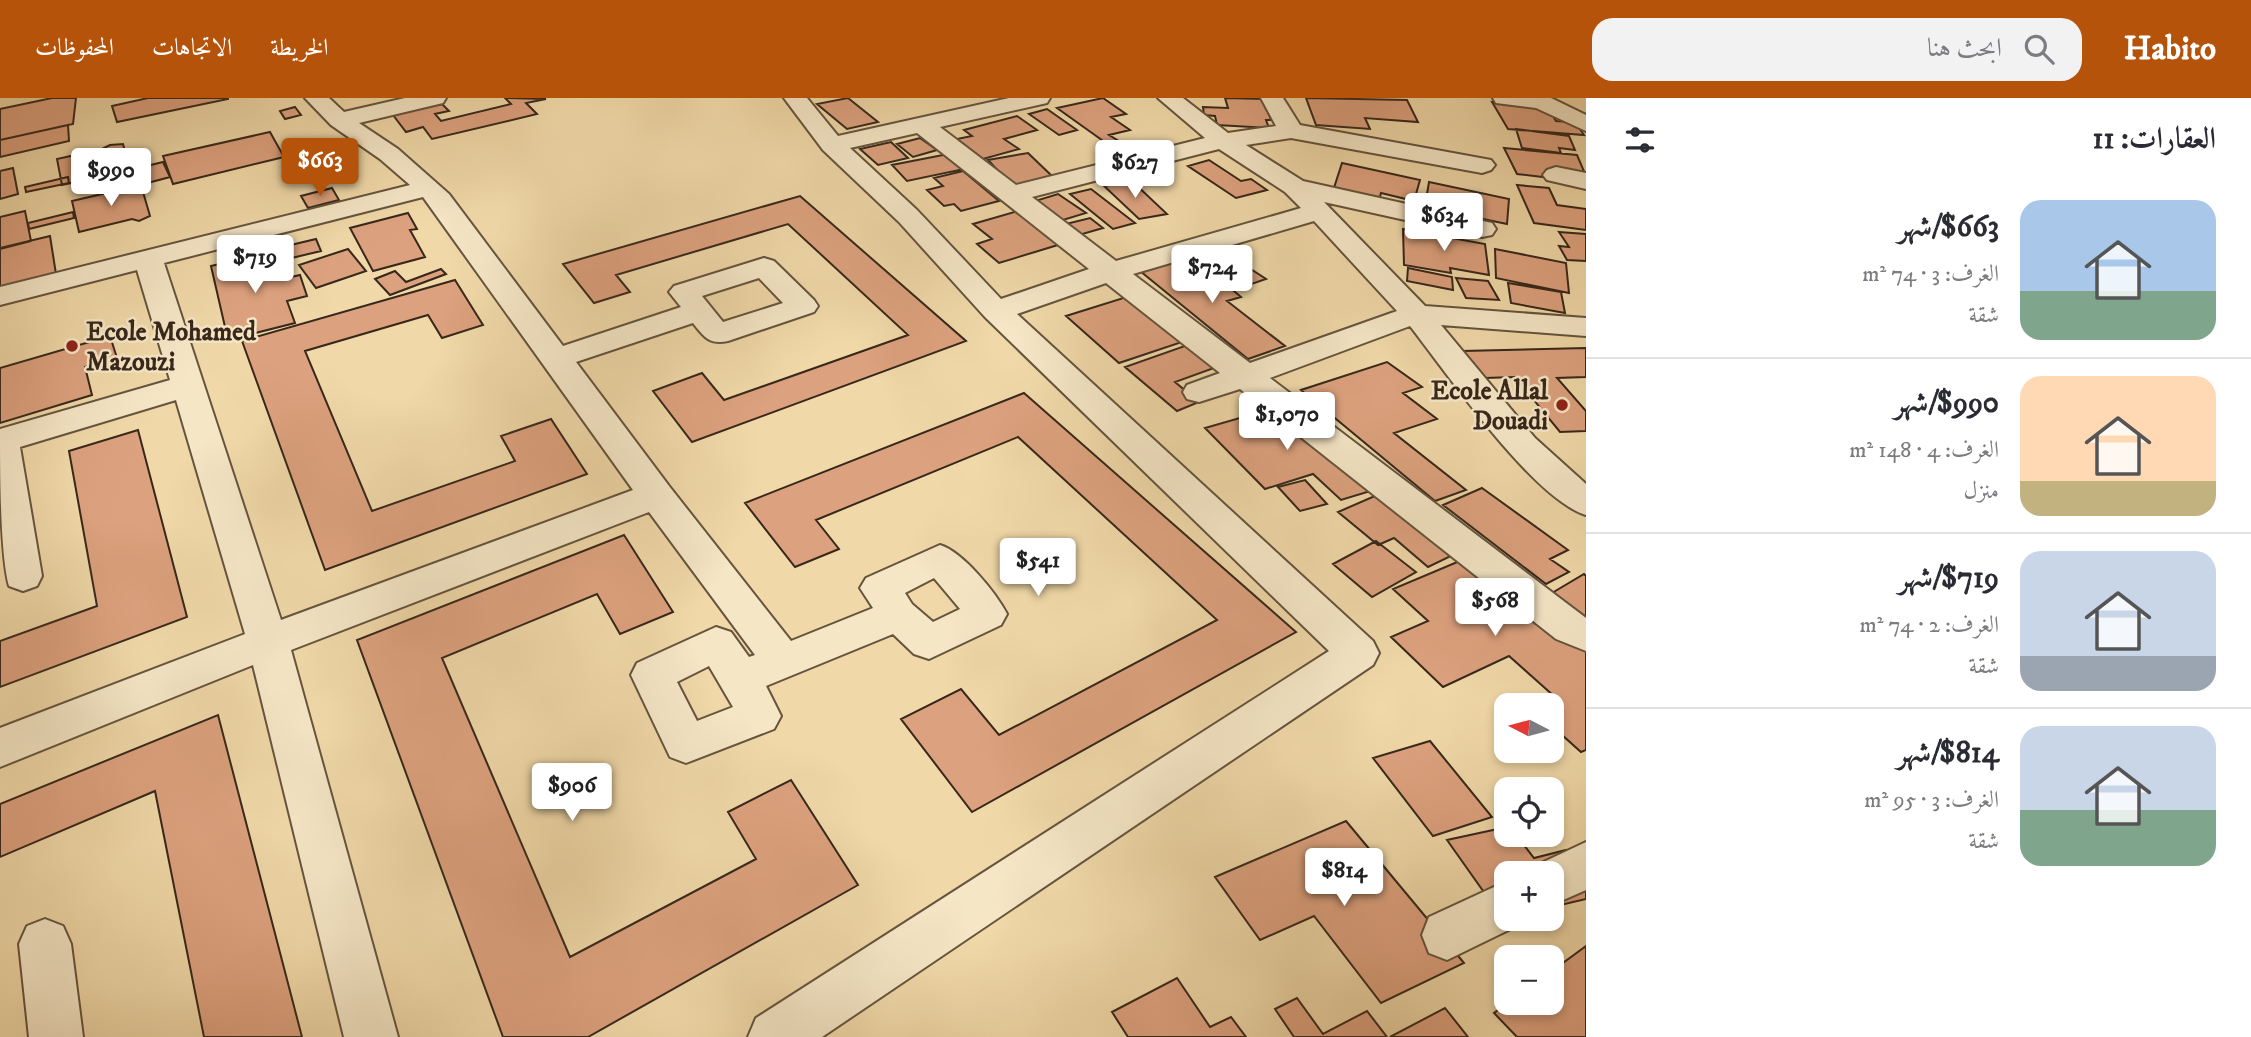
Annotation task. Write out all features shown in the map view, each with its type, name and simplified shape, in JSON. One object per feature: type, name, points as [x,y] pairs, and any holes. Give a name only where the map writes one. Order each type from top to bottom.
[{"type":"street","points":[[316,98],[339,120],[388,154],[429,188],[440,201],[554,359],[784,662]]},
{"type":"street","points":[[339,120],[435,98]]},
{"type":"street","points":[[775,1037],[1358,653],[996,311],[908,216],[832,145],[795,98]]},
{"type":"street","points":[[832,145],[1039,98]]},
{"type":"street","points":[[1169,98],[1223,141],[1294,187],[1319,211],[1416,314],[1523,446],[1564,486],[1586,502]]},
{"type":"street","points":[[1272,98],[1291,131]]},
{"type":"street","points":[[1504,98],[1541,102],[1586,124]]},
{"type":"street","points":[[922,125],[1570,628],[1586,635]]},
{"type":"street","points":[[1012,194],[1223,141],[1291,131],[1482,165]]},
{"type":"street","points":[[1556,175],[1586,181]]},
{"type":"street","points":[[1294,187],[1482,229]]},
{"type":"street","points":[[0,296],[429,188]]},
{"type":"street","points":[[996,311],[1112,271],[1319,211]]},
{"type":"street","points":[[148,259],[268,642],[371,1037]]},
{"type":"street","points":[[554,359],[699,312]]},
{"type":"street","points":[[1199,392],[1416,314],[1586,327]]},
{"type":"street","points":[[23,576],[1,441],[187,386]]},
{"type":"street","points":[[0,748],[268,642],[656,495]]},
{"type":"street","points":[[741,678],[898,615]]},
{"type":"street","points":[[1564,876],[1586,865]]},
{"type":"street","points":[[1447,936],[1494,912]]},
{"type":"street","points":[[45,944],[48,1034]]},
{"type":"building","points":[[52,98],[76,98],[73,124],[0,140],[0,109]]},
{"type":"building","points":[[148,98],[228,99],[117,122],[112,106]]},
{"type":"building","points":[[505,98],[546,99],[526,103],[537,114],[432,139],[423,127],[406,132],[393,115],[442,104],[449,111],[435,114],[441,121],[511,104]]},
{"type":"building","points":[[848,98],[878,122],[847,129],[817,104]]},
{"type":"building","points":[[1103,98],[1126,114],[1111,117],[1130,130],[1109,135],[1117,140],[1106,143],[1057,108]]},
{"type":"building","points":[[1225,98],[1264,99],[1271,120],[1266,120],[1269,128],[1217,125],[1215,116],[1204,115],[1203,107],[1228,108]]},
{"type":"building","points":[[1306,98],[1407,100],[1418,122],[1365,118],[1370,129],[1316,125]]},
{"type":"building","points":[[1492,102],[1547,106],[1556,121],[1575,122],[1584,135],[1508,129]]},
{"type":"building","points":[[295,107],[301,115],[285,119],[280,111]]},
{"type":"building","points":[[1047,109],[1077,130],[1059,135],[1029,114]]},
{"type":"building","points":[[1017,116],[1037,130],[1004,139],[1019,149],[983,159],[957,139],[972,136],[964,130]]},
{"type":"building","points":[[68,125],[69,141],[0,157],[0,140]]},
{"type":"building","points":[[1516,129],[1569,136],[1575,150],[1559,148],[1561,153],[1522,148]]},
{"type":"building","points":[[270,132],[284,157],[173,184],[163,156]]},
{"type":"building","points":[[920,138],[937,150],[913,157],[897,144]]},
{"type":"building","points":[[891,142],[908,158],[878,165],[860,149]]},
{"type":"building","points":[[123,144],[130,170],[62,185],[57,159]]},
{"type":"building","points":[[1504,148],[1577,155],[1586,176],[1575,181],[1517,174]]},
{"type":"building","points":[[953,153],[969,168],[907,181],[892,165]]},
{"type":"building","points":[[1028,153],[1055,179],[1013,187],[988,160]]},
{"type":"building","points":[[1209,160],[1241,181],[1251,179],[1267,190],[1236,198],[1188,166]]},
{"type":"building","points":[[163,162],[170,177],[121,190],[114,174]]},
{"type":"building","points":[[1342,163],[1420,180],[1414,201],[1381,193],[1378,204],[1332,194]]},
{"type":"building","points":[[13,168],[18,194],[0,199],[0,171]]},
{"type":"building","points":[[963,171],[999,201],[961,211],[954,204],[944,206],[927,190],[943,186],[934,178]]},
{"type":"building","points":[[68,177],[69,183],[26,192],[25,187]]},
{"type":"building","points":[[1132,181],[1167,214],[1139,219],[1104,186]]},
{"type":"building","points":[[1429,182],[1509,199],[1507,224],[1464,215],[1465,208],[1426,200]]},
{"type":"building","points":[[141,185],[150,216],[139,221],[132,219],[79,232],[72,201]]},
{"type":"building","points":[[1517,185],[1549,188],[1557,205],[1586,209],[1586,230],[1534,223]]},
{"type":"building","points":[[332,188],[339,200],[308,208],[301,196]]},
{"type":"building","points":[[1091,189],[1135,223],[1113,229],[1070,194]]},
{"type":"building","points":[[1058,194],[1086,213],[1063,220],[1035,201]]},
{"type":"building","points":[[800,196],[966,341],[692,442],[653,391],[702,373],[724,400],[908,335],[788,224],[616,275],[630,292],[594,303],[563,264]]},
{"type":"building","points":[[25,211],[31,241],[0,249],[0,217]]},
{"type":"building","points":[[1018,211],[1061,244],[999,263],[977,244],[992,239],[973,224]]},
{"type":"building","points":[[73,212],[74,218],[29,229],[28,223]]},
{"type":"building","points":[[408,213],[417,229],[410,230],[425,257],[373,271],[350,228]]},
{"type":"building","points":[[1090,218],[1103,228],[1079,235],[1066,224]]},
{"type":"building","points":[[1403,229],[1485,244],[1489,275],[1450,268],[1451,273],[1404,265]]},
{"type":"building","points":[[1559,232],[1586,234],[1586,261],[1567,260],[1559,246],[1569,247]]},
{"type":"building","points":[[50,236],[56,274],[0,288],[0,248]]},
{"type":"building","points":[[316,239],[321,251],[279,261],[274,249]]},
{"type":"building","points":[[348,249],[366,271],[316,288],[299,265]]},
{"type":"building","points":[[1495,249],[1566,263],[1569,293],[1496,278]]},
{"type":"building","points":[[270,252],[278,280],[300,275],[307,296],[287,301],[295,323],[228,340],[211,266]]},
{"type":"building","points":[[1193,256],[1241,297],[1227,301],[1285,346],[1248,359],[1140,271]]},
{"type":"building","points":[[1237,260],[1266,279],[1240,288],[1213,268]]},
{"type":"building","points":[[1408,268],[1452,277],[1453,290],[1407,281]]},
{"type":"building","points":[[441,269],[446,274],[390,295],[375,279],[395,271],[406,282]]},
{"type":"building","points":[[1456,278],[1488,281],[1499,300],[1466,298]]},
{"type":"building","points":[[455,280],[483,325],[442,338],[428,315],[305,351],[372,511],[515,461],[501,436],[551,419],[587,474],[325,570],[242,341]]},
{"type":"building","points":[[1508,283],[1561,292],[1565,313],[1511,303]]},
{"type":"building","points":[[1136,294],[1191,339],[1119,363],[1066,316]]},
{"type":"building","points":[[110,336],[117,358],[85,367],[92,395],[0,423],[0,368]]},
{"type":"building","points":[[1196,342],[1225,364],[1175,382],[1199,402],[1177,411],[1125,367]]},
{"type":"building","name":"Ecole Allal Douadi","points":[[1586,348],[1586,377],[1557,378],[1586,411],[1586,431],[1560,432],[1515,377],[1485,378],[1463,351]]},
{"type":"building","points":[[1387,362],[1422,387],[1403,393],[1437,419],[1394,433],[1466,490],[1435,501],[1301,390]]},
{"type":"building","points":[[1024,393],[1296,632],[972,812],[901,719],[961,689],[999,735],[1217,620],[1018,437],[816,520],[839,549],[795,567],[745,503]]},
{"type":"building","points":[[1285,405],[1377,489],[1341,500],[1313,474],[1265,489],[1205,428]]},
{"type":"building","points":[[138,430],[187,617],[0,687],[0,641],[97,606],[69,451]]},
{"type":"building","points":[[1305,480],[1327,504],[1300,511],[1278,487]]},
{"type":"building","points":[[1482,488],[1568,550],[1550,559],[1569,572],[1546,584],[1443,505]]},
{"type":"building","points":[[1391,489],[1453,555],[1428,567],[1394,538],[1378,545],[1338,512]]},
{"type":"building","points":[[624,535],[673,612],[620,634],[597,594],[442,658],[570,957],[756,859],[728,812],[791,780],[858,885],[588,1037],[503,1037],[357,640]]},
{"type":"building","points":[[1376,541],[1416,572],[1372,597],[1333,564]]},
{"type":"building","points":[[1474,555],[1586,648],[1586,750],[1581,752],[1564,737],[1564,693],[1551,693],[1509,656],[1443,687],[1391,637],[1428,621],[1393,589]]},
{"type":"building","points":[[1584,574],[1586,576],[1586,617],[1552,593]]},
{"type":"building","points":[[218,715],[302,1037],[204,1037],[155,791],[0,857],[0,804]]},
{"type":"building","points":[[1430,741],[1492,817],[1433,836],[1373,758]]},
{"type":"building","points":[[1346,821],[1464,963],[1381,1003],[1314,916],[1260,940],[1215,877]]},
{"type":"building","points":[[1494,830],[1494,847],[1525,847],[1534,858],[1566,850],[1586,876],[1586,899],[1564,904],[1564,861],[1494,861],[1494,906],[1447,840]]},
{"type":"building","points":[[1586,946],[1586,1037],[1517,1037],[1496,1015],[1564,1015],[1564,962]]},
{"type":"building","points":[[1177,978],[1210,1027],[1231,1017],[1246,1037],[1128,1037],[1112,1012]]},
{"type":"building","points":[[1297,998],[1323,1034],[1367,1011],[1387,1037],[1294,1037],[1275,1009]]},
{"type":"building","points":[[1445,1008],[1468,1037],[1390,1037]]},
{"type":"place","name":"Ecole Mohamed Mazouzi","points":[[72,346]]},
{"type":"place","name":"Ecole Allal Douadi","points":[[1562,405]]}]
